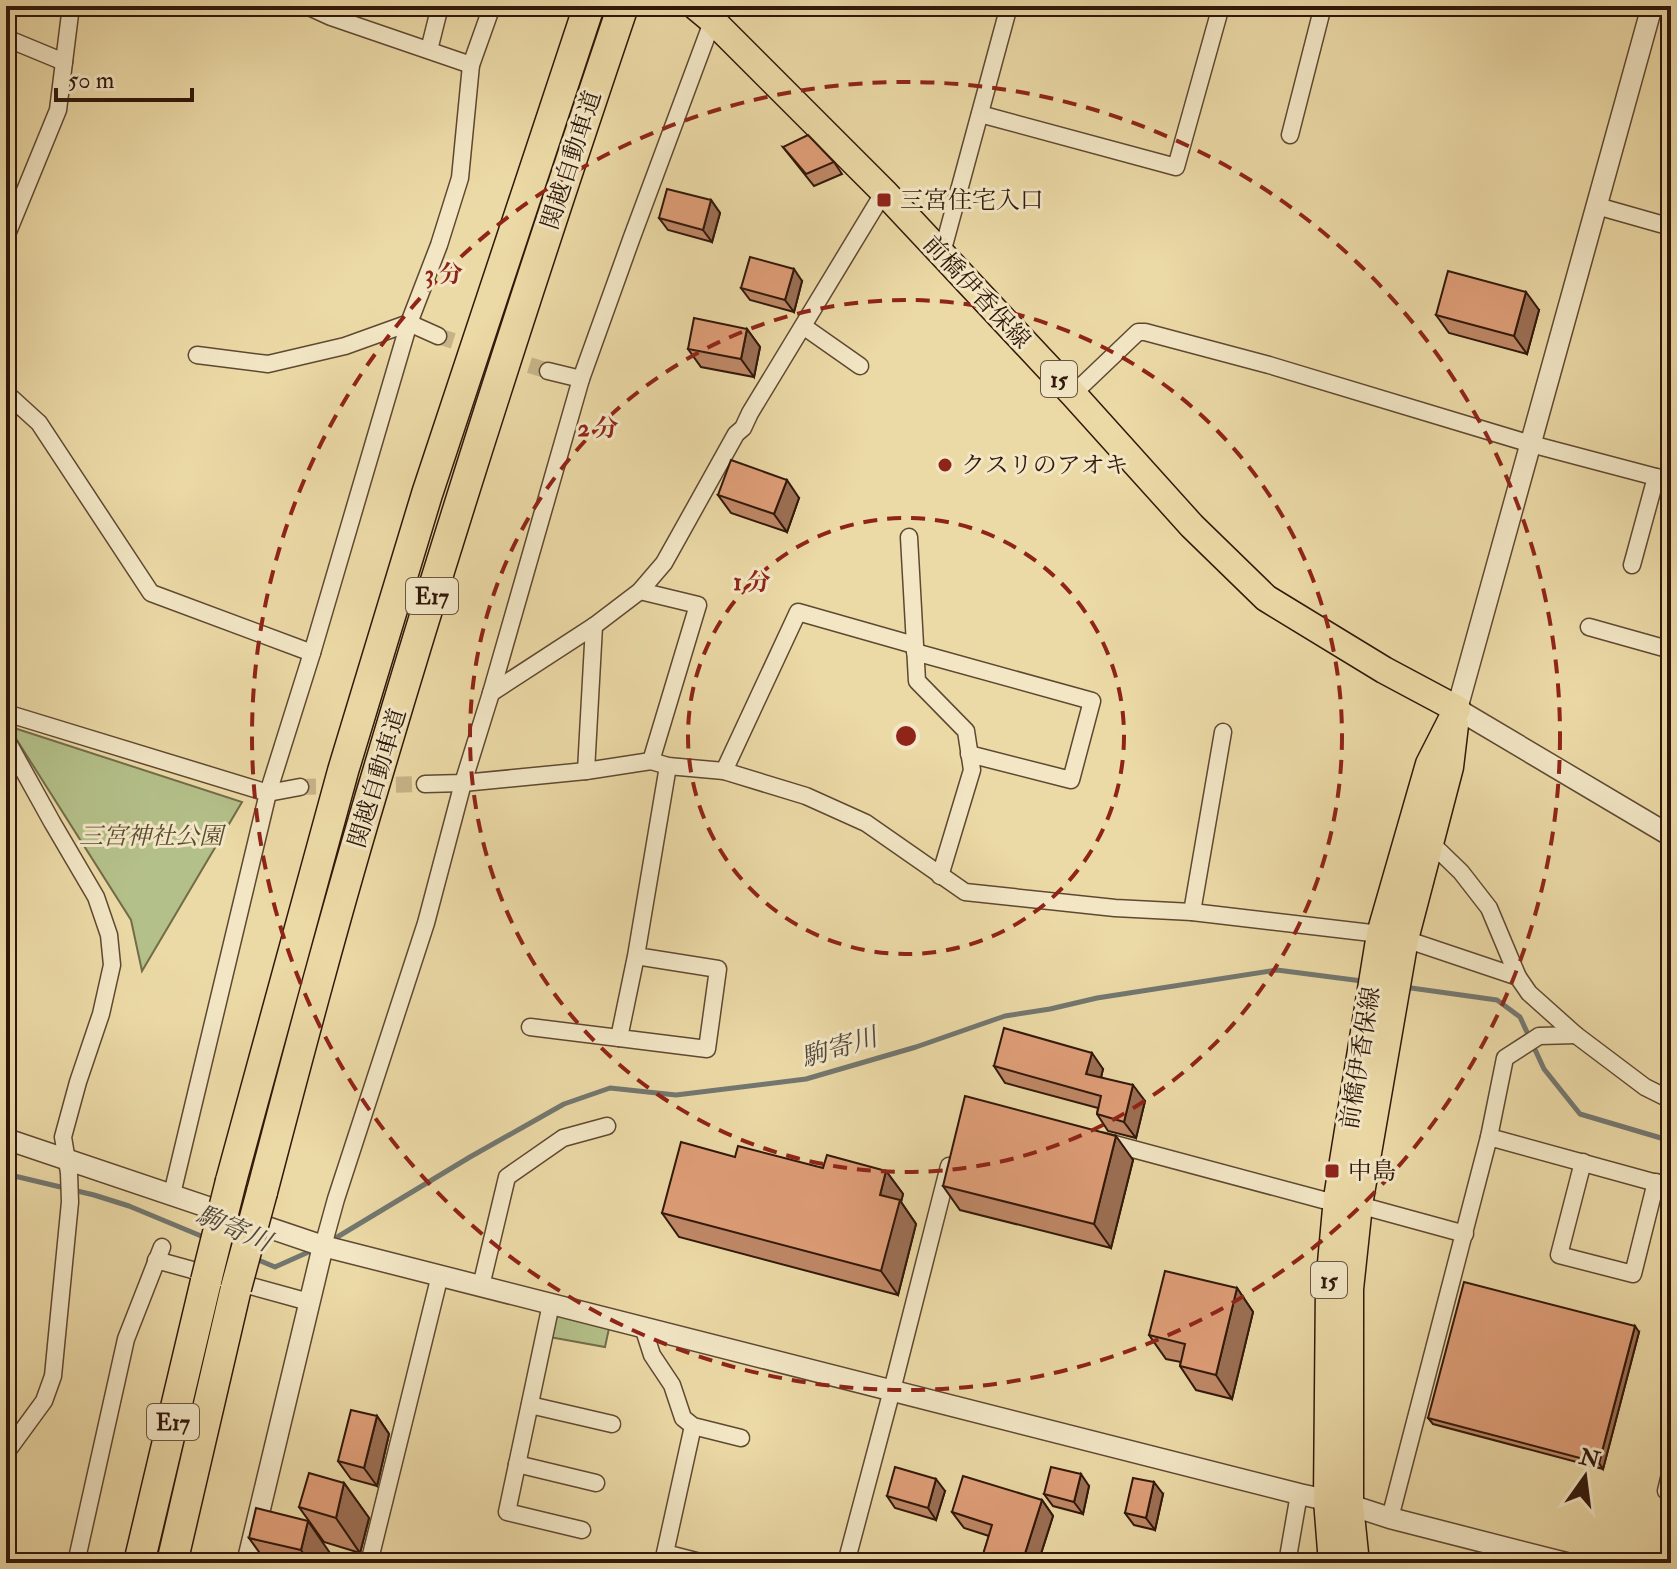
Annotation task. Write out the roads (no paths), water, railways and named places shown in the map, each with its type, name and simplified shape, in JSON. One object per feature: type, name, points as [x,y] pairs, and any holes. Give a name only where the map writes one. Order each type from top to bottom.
[{"type":"highway","name":"関越自動車道","points":[[139,1563],[231,1181],[343,771],[427,494],[589,6]]},
{"type":"highway","name":"関越自動車道","points":[[172,1563],[236,1288],[378,771],[475,457],[623,6]]},
{"type":"main road","name":"前橋伊香保線","points":[[709,11],[942,253],[1192,526],[1266,598],[1384,670],[1457,709]]},
{"type":"main road","name":"前橋伊香保線","points":[[1392,936],[1430,842],[1450,767],[1457,709]]},
{"type":"main road","name":"前橋伊香保線","points":[[1356,1563],[1338,1503],[1329,1285],[1337,1198],[1429,764],[1457,709]]},
{"type":"main road","name":"前橋伊香保線","points":[[1332,1563],[1350,1289],[1381,1002]]},
{"type":"street","points":[[6,237],[58,110],[71,6]]},
{"type":"street","points":[[307,6],[471,65]]},
{"type":"street","points":[[429,50],[440,6]]},
{"type":"street","points":[[172,1194],[268,793],[409,323],[439,245],[460,178],[471,65],[492,6]]},
{"type":"street","points":[[942,253],[1009,6]]},
{"type":"street","points":[[980,114],[1176,167],[1221,6]]},
{"type":"street","points":[[1290,135],[1323,6]]},
{"type":"street","points":[[1652,6],[1457,709],[1671,836]]},
{"type":"street","points":[[247,1563],[336,1199],[426,923],[463,783],[581,379],[709,11]]},
{"type":"street","points":[[6,38],[64,62]]},
{"type":"street","points":[[491,693],[594,626],[640,591],[664,563],[736,434],[743,428],[884,192]]},
{"type":"street","points":[[1597,206],[1671,227]]},
{"type":"street","points":[[197,355],[268,364],[345,346],[409,323],[438,336]]},
{"type":"street","points":[[803,326],[860,366]]},
{"type":"street","points":[[1073,394],[1138,332],[1145,332],[1663,479],[1632,565]]},
{"type":"street","points":[[548,371],[581,379]]},
{"type":"street","points":[[6,393],[39,423],[151,593],[312,653]]},
{"type":"street","points":[[909,537],[917,681],[966,731],[972,770],[940,876]]},
{"type":"street","points":[[640,591],[698,605],[651,761]]},
{"type":"street","points":[[724,771],[798,612],[1092,701],[1071,780],[969,754]]},
{"type":"street","points":[[586,771],[594,626]]},
{"type":"street","points":[[1589,627],[1671,650]]},
{"type":"street","points":[[6,713],[268,793],[300,787]]},
{"type":"street","points":[[1192,912],[1223,732]]},
{"type":"street","points":[[6,739],[96,897],[109,935],[112,965],[101,1014],[63,1137],[70,1202],[53,1376],[44,1401],[6,1453]]},
{"type":"street","points":[[425,784],[586,771],[651,761],[668,766],[724,771],[806,796],[866,823],[965,892],[1115,908],[1192,912],[1392,936],[1518,977]]},
{"type":"street","points":[[619,1038],[668,766]]},
{"type":"street","points":[[1430,842],[1461,872],[1489,908],[1518,977],[1529,993],[1576,1035],[1645,1087],[1671,1100]]},
{"type":"street","points":[[530,1027],[707,1049],[718,969],[636,956]]},
{"type":"street","points":[[1390,1518],[1465,1234],[1505,1058],[1539,1036],[1576,1035]]},
{"type":"street","points":[[481,1286],[507,1177],[563,1138],[607,1126]]},
{"type":"street","points":[[1084,1136],[1323,1200]]},
{"type":"street","points":[[1489,1137],[1583,1162],[1664,1184],[1633,1274],[1559,1255],[1583,1162]]},
{"type":"street","points":[[6,1139],[67,1166],[172,1194],[323,1246],[1566,1563]]},
{"type":"street","points":[[846,1563],[953,1149]]},
{"type":"street","points":[[1359,1205],[1465,1234]]},
{"type":"street","points":[[76,1563],[126,1339],[159,1253],[309,1302]]},
{"type":"street","points":[[369,1563],[440,1275]]},
{"type":"street","points":[[551,1304],[507,1512],[582,1530]]},
{"type":"street","points":[[643,1327],[652,1355],[672,1385],[683,1418],[693,1426],[741,1438]]},
{"type":"street","points":[[530,1405],[612,1424]]},
{"type":"street","points":[[693,1426],[665,1553],[704,1563]]},
{"type":"street","points":[[517,1464],[596,1483]]},
{"type":"street","points":[[1671,1470],[1666,1491],[1671,1492]]},
{"type":"street","points":[[1287,1563],[1299,1494]]},
{"type":"waterway","name":"駒寄川","points":[[329,1242],[564,1104],[610,1088],[676,1095],[806,1079],[916,1047],[1005,1016],[1097,998],[1277,970],[1362,981]]},
{"type":"waterway","name":"駒寄川","points":[[1404,987],[1497,1000],[1520,1017],[1544,1069],[1580,1114],[1671,1141]]},
{"type":"waterway","name":"駒寄川","points":[[6,1174],[129,1206],[206,1238]]},
{"type":"waterway","name":"駒寄川","points":[[256,1259],[275,1267],[313,1250]]},
{"type":"tunnel","points":[[438,336],[548,371]]},
{"type":"tunnel","points":[[300,787],[425,784]]},
{"type":"place","name":"三宮住宅入口","points":[[884,200]]},
{"type":"place","name":"クスリのアオキ","points":[[945,465]]},
{"type":"place","name":"中島","points":[[1332,1171]]},
{"type":"park label","name":"三宮神社公園","points":[[151,836]]}]
